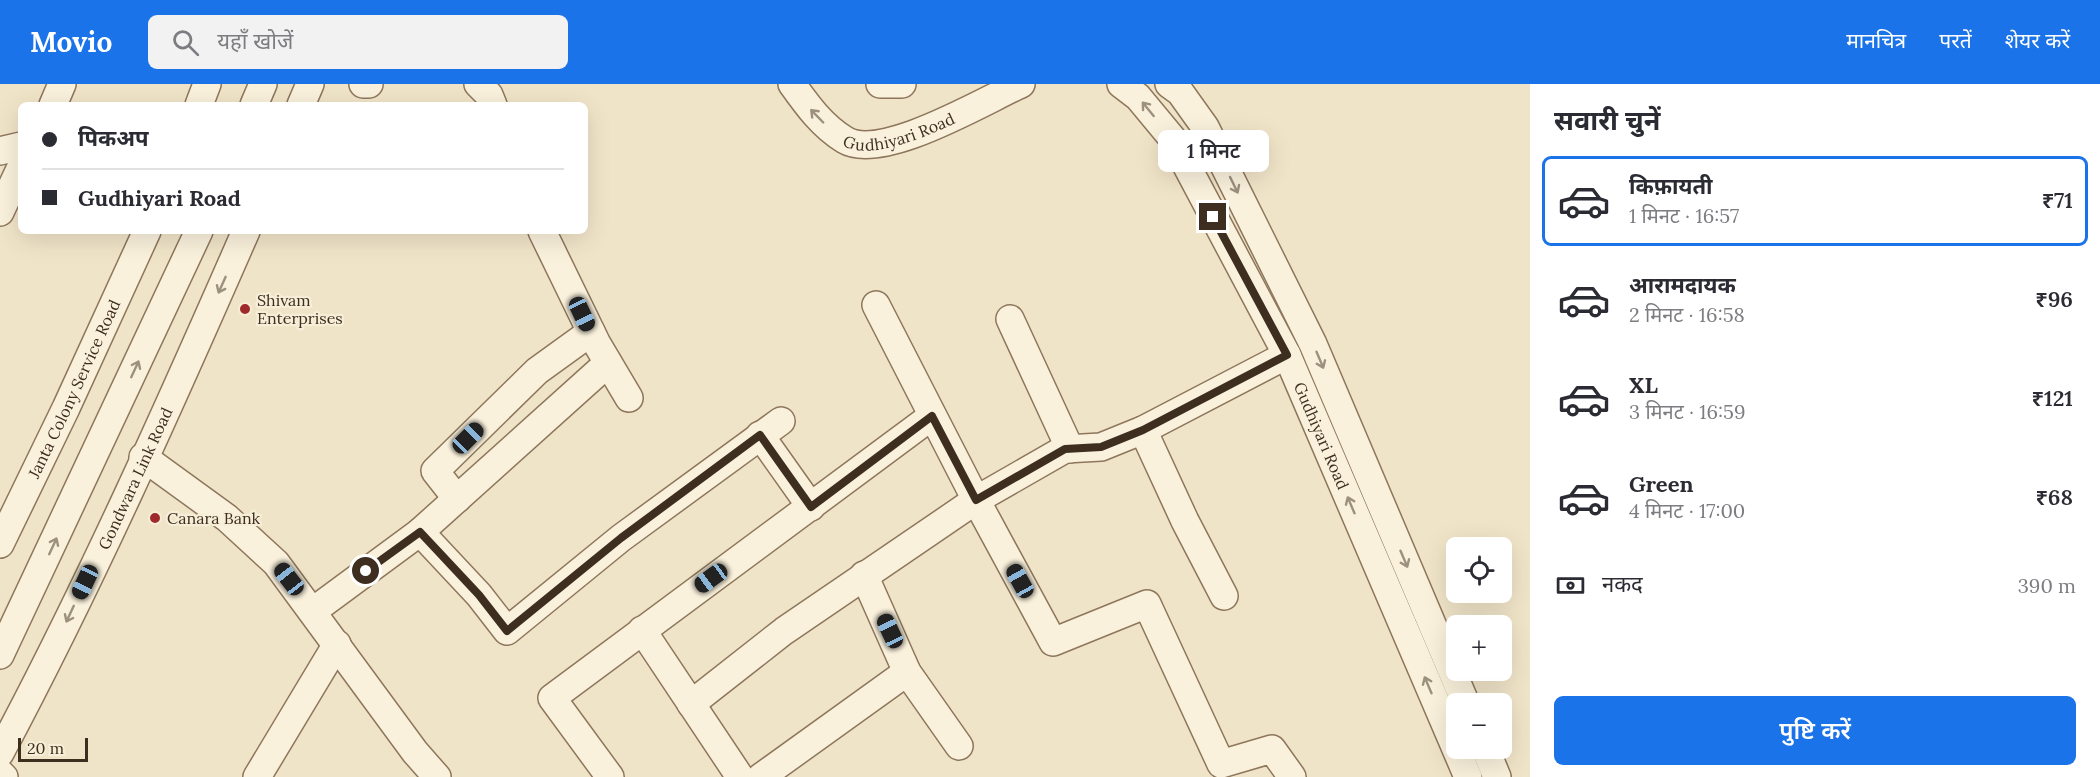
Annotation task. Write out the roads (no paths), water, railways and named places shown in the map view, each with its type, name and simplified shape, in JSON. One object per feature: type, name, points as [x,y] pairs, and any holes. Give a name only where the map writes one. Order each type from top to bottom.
[{"type":"street","points":[[54,102],[62,84]]},
{"type":"street","points":[[200,102],[207,84]]},
{"type":"street","points":[[255,102],[263,84]]},
{"type":"street","points":[[302,102],[310,84]]},
{"type":"street","points":[[363,84],[369,84]]},
{"type":"street","points":[[478,84],[489,95],[492,102]]},
{"type":"street","name":"Gudhiyari Road","points":[[792,84],[816,117],[848,142],[877,144],[912,136],[1021,84]]},
{"type":"street","points":[[880,84],[902,84]]},
{"type":"street","name":"Gudhiyari Road","points":[[1121,84],[1138,97],[1172,138],[1287,355],[1468,777]]},
{"type":"street","name":"Gudhiyari Road","points":[[1169,84],[1180,92],[1198,118],[1313,344],[1461,693]]},
{"type":"street","points":[[1172,138],[1198,118]]},
{"type":"street","points":[[0,151],[18,147]]},
{"type":"street","points":[[0,213],[18,174]]},
{"type":"street","name":"Janta Colony Service Road","points":[[0,544],[66,408],[146,234]]},
{"type":"street","points":[[0,655],[198,234]]},
{"type":"street","name":"Gondwara Link Road","points":[[0,753],[36,686],[245,234]]},
{"type":"street","points":[[543,234],[591,332],[629,398]]},
{"type":"street","points":[[876,305],[976,500],[1053,642],[1147,604],[1221,764],[1272,748],[1292,777]]},
{"type":"street","points":[[1010,319],[1070,449]]},
{"type":"street","points":[[457,499],[435,471],[537,371],[591,332]]},
{"type":"street","points":[[691,704],[784,631],[976,500],[1070,449],[1101,447],[1143,430],[1287,355]]},
{"type":"street","points":[[313,610],[420,532],[608,363]]},
{"type":"street","points":[[610,777],[552,698],[932,416]]},
{"type":"street","points":[[420,532],[479,595],[507,631],[621,538],[770,428],[811,507]]},
{"type":"street","points":[[1143,430],[1185,521],[1224,596]]},
{"type":"street","points":[[143,457],[226,518],[276,563],[313,610],[415,752],[437,777]]},
{"type":"street","points":[[864,575],[907,672],[958,746]]},
{"type":"street","points":[[642,630],[691,704],[732,774]]},
{"type":"street","points":[[264,774],[337,644]]},
{"type":"street","points":[[761,777],[907,672]]},
{"type":"street","points":[[1490,759],[1497,777]]},
{"type":"street","points":[[0,773],[4,777]]},
{"type":"place","name":"Shivam Enterprises","points":[[245,309]]},
{"type":"place","name":"Canara Bank","points":[[155,518]]}]
